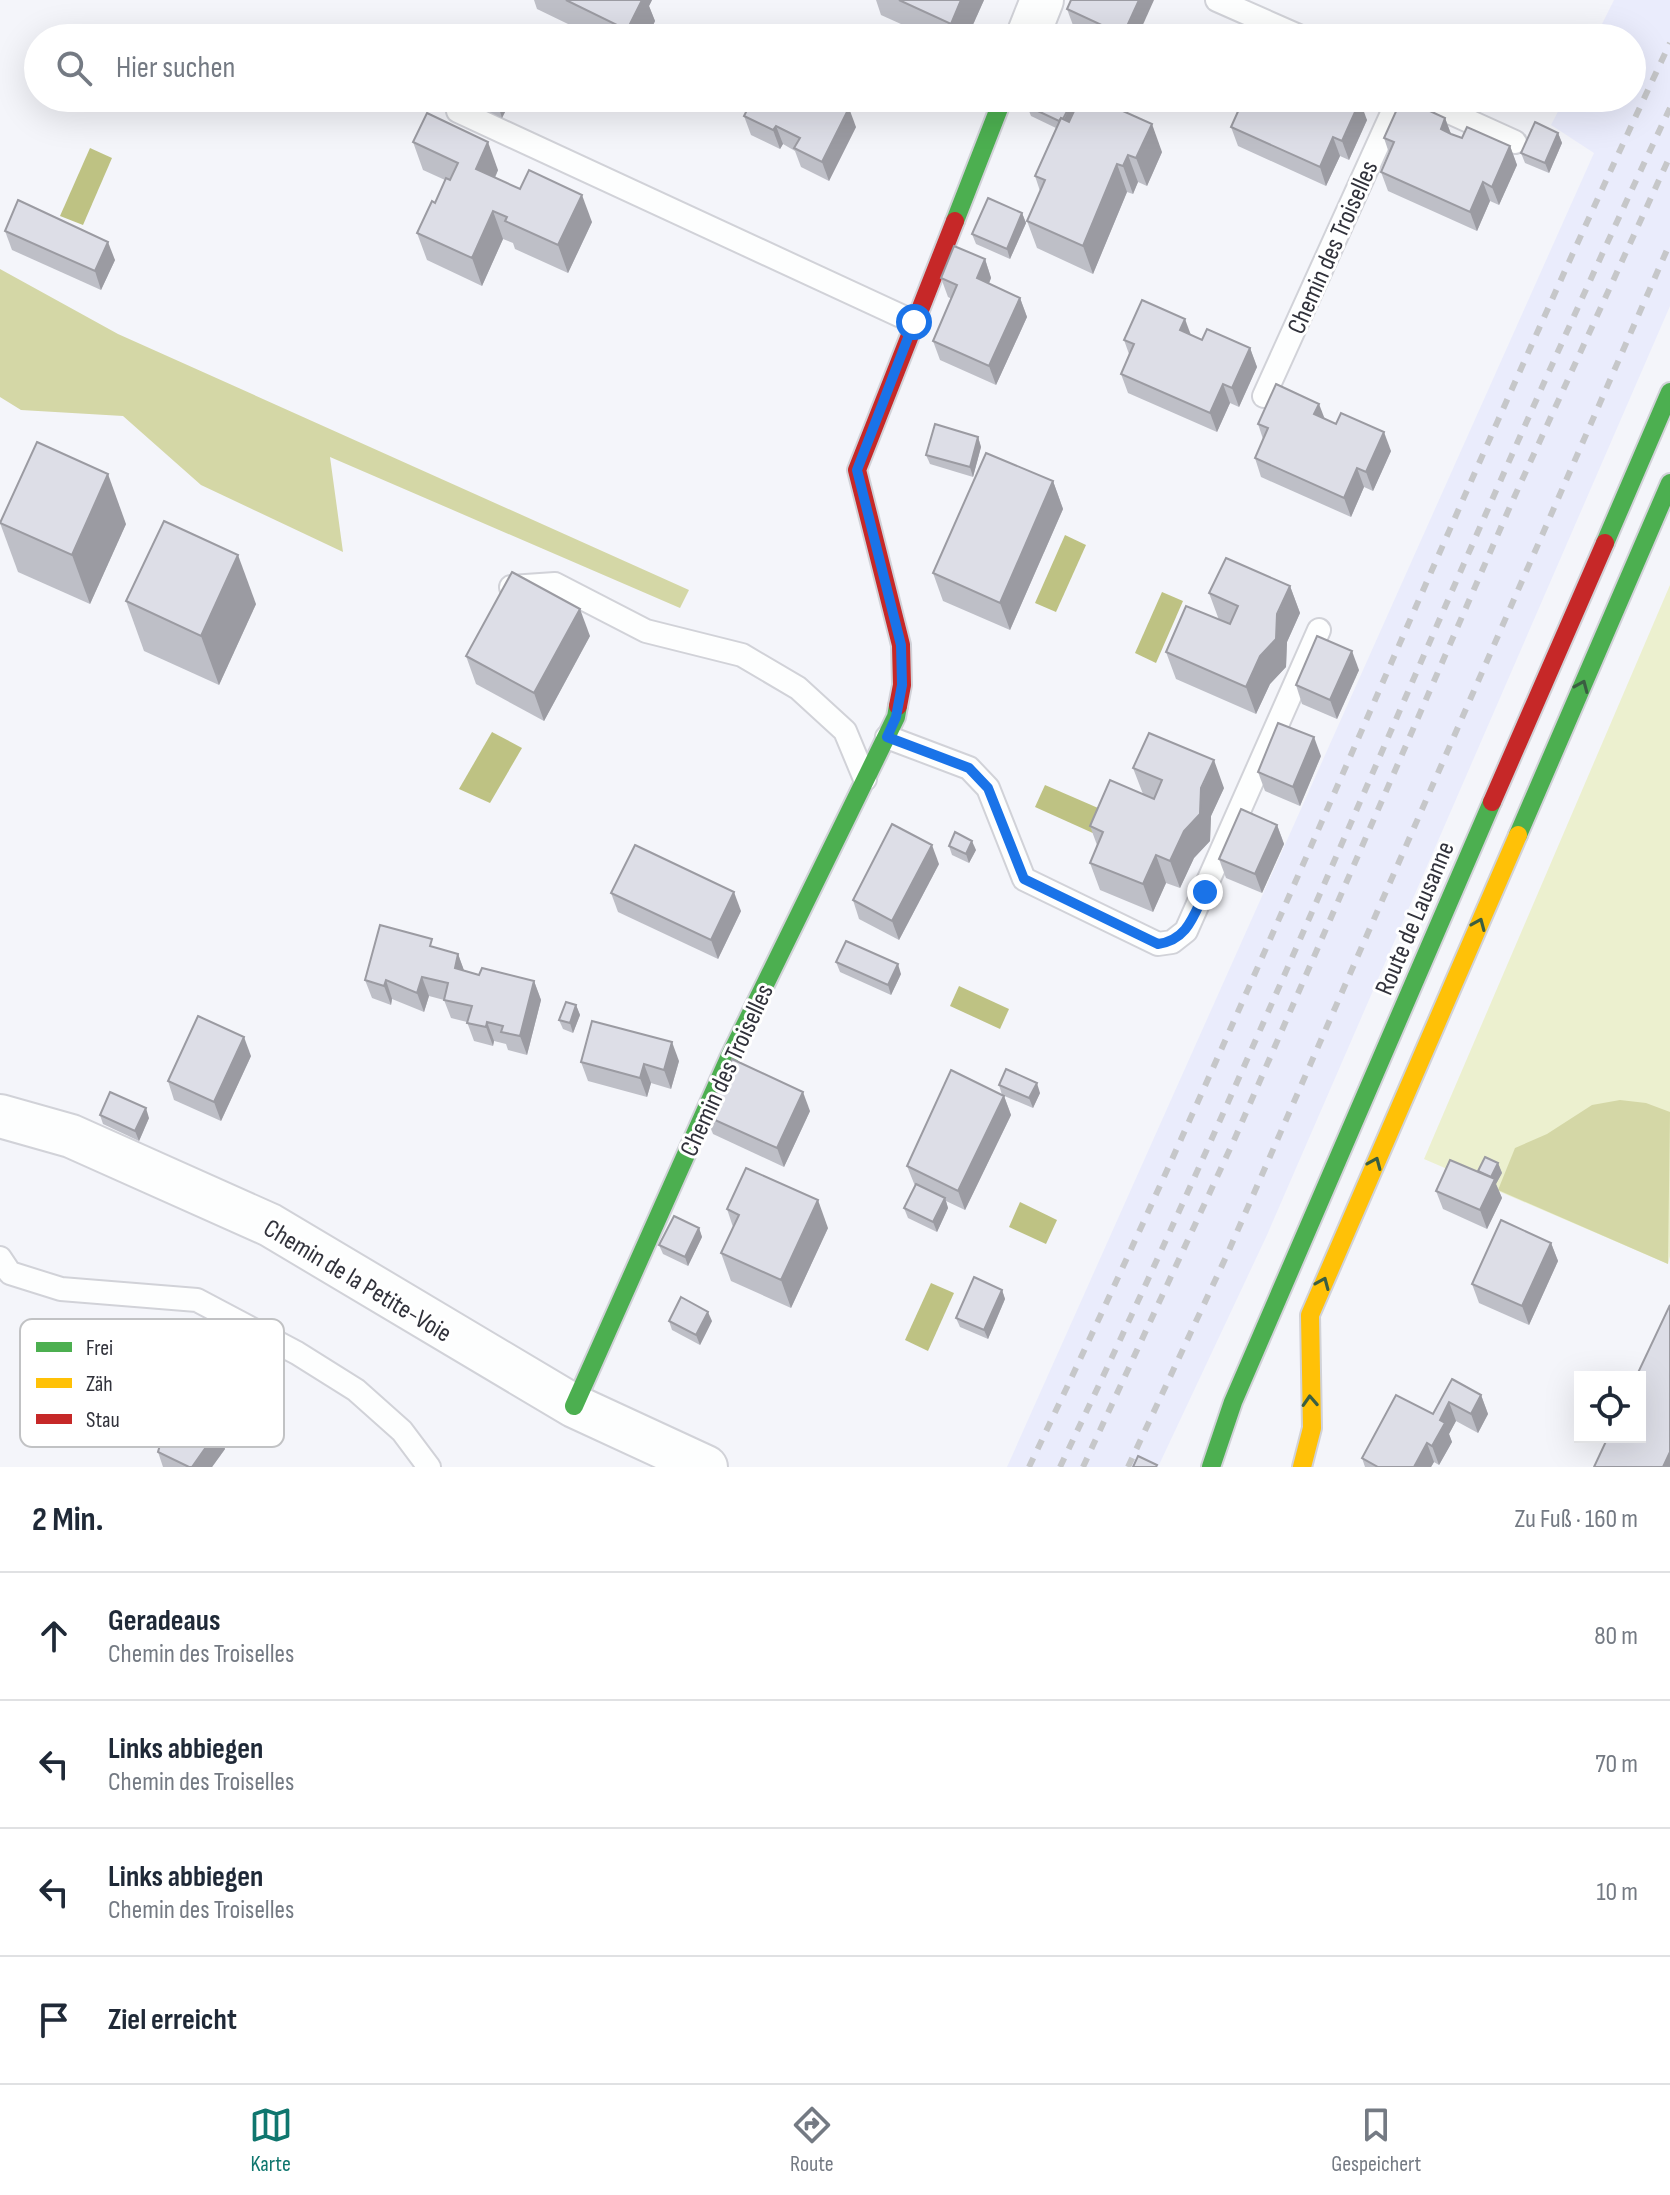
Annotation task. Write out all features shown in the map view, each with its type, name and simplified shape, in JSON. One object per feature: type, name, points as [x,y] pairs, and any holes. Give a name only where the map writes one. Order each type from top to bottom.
[{"type":"street","points":[[1033,24],[1042,0]]},
{"type":"street","name":"Chemin des Troiselles","points":[[574,1406],[729,1058],[896,717],[902,685],[901,645],[857,470],[997,112]]},
{"type":"street","name":"Route de Lausanne","points":[[1211,1467],[1245,1373],[1670,392]]},
{"type":"street","points":[[1302,1467],[1312,1428],[1310,1315],[1670,483]]},
{"type":"street","name":"Chemin de la Petite-Voie","points":[[0,1116],[71,1136],[270,1225],[574,1406],[706,1467]]},
{"type":"lane","points":[[1217,0],[1271,24]]},
{"type":"lane","points":[[460,112],[914,322]]},
{"type":"lane","name":"Chemin des Troiselles","points":[[1264,396],[1393,112]]},
{"type":"lane","points":[[1449,112],[1515,142]]},
{"type":"lane","points":[[511,587],[555,584],[646,631],[742,655],[798,688],[845,731],[865,780]]},
{"type":"lane","points":[[887,737],[969,768],[988,788],[1024,879],[1158,944],[1172,942],[1186,931],[1193,918],[1319,630]]},
{"type":"lane","points":[[0,1258],[10,1273],[61,1289],[197,1300],[233,1319]]},
{"type":"lane","points":[[284,1346],[356,1390],[402,1431],[429,1467]]},
{"type":"shaded area","points":[[1614,0],[1670,0],[1670,306],[1267,1235],[1158,1467],[1007,1467],[1594,153],[1551,125],[1558,112],[1646,112],[1646,24],[1602,24]]},
{"type":"shaded area","points":[[90,148],[112,158],[83,225],[60,216]]},
{"type":"shaded area","points":[[0,269],[118,334],[689,590],[680,608],[330,457],[343,552],[201,485],[123,416],[21,410],[0,397]]},
{"type":"shaded area","points":[[1065,535],[1086,545],[1056,612],[1035,603]]},
{"type":"shaded area","points":[[1670,585],[1670,1256],[1668,1264],[1424,1159]]},
{"type":"shaded area","points":[[1162,592],[1183,601],[1156,663],[1135,653]]},
{"type":"shaded area","points":[[492,732],[522,748],[490,803],[459,789]]},
{"type":"shaded area","points":[[1045,785],[1105,811],[1095,834],[1035,807]]},
{"type":"shaded area","points":[[959,986],[1009,1009],[1000,1029],[950,1006]]},
{"type":"shaded area","points":[[1620,1100],[1646,1103],[1670,1112],[1668,1264],[1498,1190],[1515,1148],[1547,1134],[1592,1105]]},
{"type":"shaded area","points":[[1020,1202],[1057,1220],[1046,1244],[1009,1227]]},
{"type":"shaded area","points":[[931,1283],[954,1293],[928,1351],[905,1340]]},
{"type":"building","points":[[566,0],[642,0],[630,24],[615,24]]},
{"type":"building","points":[[899,0],[961,0],[951,24]]},
{"type":"building","points":[[1071,0],[1139,0],[1128,24],[1099,24],[1067,9]]},
{"type":"building","points":[[746,112],[847,112],[822,162],[794,148],[800,138],[776,126],[773,130],[744,116]]},
{"type":"building","points":[[1040,112],[1067,112],[1059,121]]},
{"type":"building","points":[[1074,112],[1125,112],[1152,124],[1136,158],[1128,155],[1123,166],[1117,164],[1083,246],[1027,221],[1045,180],[1035,176],[1061,118],[1069,122]]},
{"type":"building","points":[[1238,112],[1355,112],[1342,141],[1333,137],[1320,167],[1231,127]]},
{"type":"building","points":[[1396,112],[1432,112],[1445,118],[1441,129],[1451,134],[1462,138],[1467,127],[1510,146],[1492,187],[1483,182],[1470,212],[1381,172],[1394,142],[1384,138]]},
{"type":"building","points":[[427,113],[488,142],[476,169],[520,189],[529,170],[582,195],[558,245],[505,221],[507,217],[493,211],[472,258],[417,233],[432,201],[435,203],[446,178],[450,180],[458,163],[413,142]]},
{"type":"building","points":[[1535,122],[1558,133],[1545,163],[1521,153]]},
{"type":"building","points":[[988,198],[1022,213],[1007,249],[972,234]]},
{"type":"building","points":[[18,200],[108,242],[95,271],[5,231]]},
{"type":"building","points":[[954,246],[985,259],[977,278],[1020,298],[989,366],[933,341],[957,285],[941,278]]},
{"type":"building","points":[[1142,300],[1185,319],[1180,330],[1202,340],[1207,329],[1250,348],[1232,388],[1223,384],[1210,413],[1121,374],[1134,344],[1124,340]]},
{"type":"building","points":[[1276,384],[1319,404],[1314,414],[1336,424],[1341,413],[1384,432],[1366,472],[1357,468],[1344,498],[1255,458],[1268,428],[1258,424]]},
{"type":"building","points":[[935,424],[978,437],[970,467],[926,455]]},
{"type":"building","points":[[37,442],[108,474],[72,555],[0,523]]},
{"type":"building","points":[[986,453],[1053,481],[1000,603],[933,573]]},
{"type":"building","points":[[164,521],[238,555],[201,636],[126,601]]},
{"type":"building","points":[[1226,558],[1290,586],[1277,614],[1276,639],[1260,656],[1246,687],[1166,652],[1186,606],[1230,624],[1238,606],[1209,593]]},
{"type":"building","points":[[512,572],[580,609],[534,693],[466,656]]},
{"type":"building","points":[[1317,636],[1352,651],[1330,700],[1296,685]]},
{"type":"building","points":[[1278,723],[1314,737],[1293,787],[1258,772]]},
{"type":"building","points":[[1149,733],[1214,760],[1201,788],[1200,814],[1184,831],[1170,861],[1156,855],[1143,884],[1090,863],[1103,832],[1090,826],[1110,780],[1154,799],[1162,780],[1133,768]]},
{"type":"building","points":[[1241,809],[1277,825],[1255,874],[1219,859]]},
{"type":"building","points":[[892,824],[932,845],[892,921],[853,900]]},
{"type":"building","points":[[955,832],[972,841],[966,854],[949,846]]},
{"type":"building","points":[[635,845],[734,892],[711,940],[611,893]]},
{"type":"building","points":[[380,925],[432,939],[430,946],[458,954],[455,968],[479,975],[482,968],[534,981],[520,1036],[501,1032],[503,1026],[487,1022],[486,1027],[467,1023],[472,1006],[444,1000],[448,983],[422,977],[417,993],[386,980],[384,986],[365,980]]},
{"type":"building","points":[[846,941],[898,964],[888,985],[836,962]]},
{"type":"building","points":[[566,1002],[576,1005],[570,1023],[559,1020]]},
{"type":"building","points":[[198,1016],[244,1037],[214,1102],[168,1081]]},
{"type":"building","points":[[592,1021],[672,1042],[664,1070],[644,1064],[640,1078],[581,1062]]},
{"type":"building","points":[[732,1059],[803,1092],[777,1148],[706,1116]]},
{"type":"building","points":[[1006,1069],[1037,1083],[1029,1098],[999,1085]]},
{"type":"building","points":[[951,1070],[1004,1096],[958,1191],[907,1166]]},
{"type":"building","points":[[110,1092],[146,1108],[135,1131],[100,1115]]},
{"type":"building","points":[[1485,1157],[1498,1163],[1491,1177],[1478,1171]]},
{"type":"building","points":[[1450,1160],[1495,1179],[1480,1210],[1436,1191]]},
{"type":"building","points":[[746,1168],[818,1200],[781,1280],[721,1253],[739,1215],[727,1209]]},
{"type":"building","points":[[916,1184],[945,1198],[933,1222],[904,1208]]},
{"type":"building","points":[[674,1216],[699,1228],[685,1257],[659,1245]]},
{"type":"building","points":[[1501,1220],[1551,1243],[1522,1306],[1472,1284]]},
{"type":"building","points":[[974,1277],[1002,1290],[984,1330],[956,1318]]},
{"type":"building","points":[[681,1297],[708,1312],[696,1335],[669,1321]]},
{"type":"building","points":[[1670,1305],[1670,1452],[1663,1467],[1594,1467],[1605,1443],[1646,1443],[1646,1371],[1639,1371]]},
{"type":"building","points":[[1452,1379],[1481,1395],[1471,1414],[1449,1402],[1440,1420],[1445,1423],[1432,1446],[1427,1443],[1414,1467],[1378,1467],[1362,1458],[1396,1395],[1433,1414]]},
{"type":"building","points":[[159,1447],[206,1447],[192,1467],[158,1452]]},
{"type":"building","points":[[1138,1456],[1157,1465],[1156,1467],[1133,1467]]},
{"type":"railway","points":[[1646,95],[1670,43]]},
{"type":"railway","points":[[1060,1467],[1216,1129],[1515,447],[1670,108]]},
{"type":"railway","points":[[1029,1467],[1193,1113],[1508,398],[1638,112]]},
{"type":"railway","points":[[1083,1467],[1235,1138],[1512,502],[1670,156]]},
{"type":"railway","points":[[1128,1467],[1226,1257],[1670,243]]},
{"type":"traffic: fast","points":[[955,221],[998,112]]},
{"type":"traffic: fast","points":[[1605,543],[1670,392]]},
{"type":"traffic: fast","points":[[1518,835],[1670,483]]},
{"type":"traffic: fast","points":[[574,1406],[729,1058],[896,717],[898,706]]},
{"type":"traffic: fast","points":[[1211,1467],[1233,1402],[1492,802]]},
{"type":"traffic: slow","points":[[1302,1467],[1312,1428],[1310,1315],[1518,835]]},
{"type":"traffic: jam","points":[[898,706],[902,685],[901,645],[857,470],[955,221]]},
{"type":"traffic: jam","points":[[1492,802],[1605,543]]},
{"type":"route","points":[[914,322],[857,470],[901,645],[902,685],[896,717],[887,737],[969,768],[988,788],[1024,879],[1158,944],[1172,942],[1186,931],[1205,892]]}]
